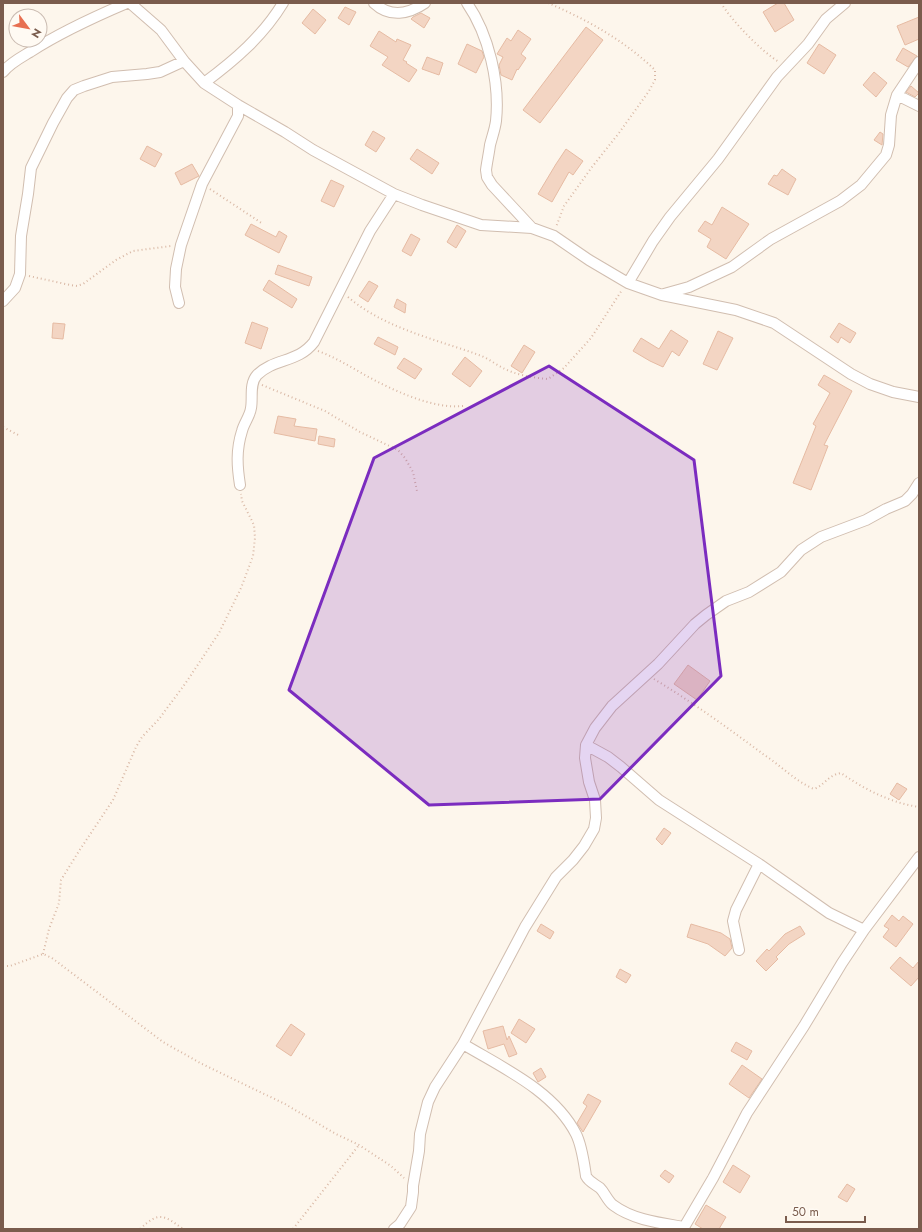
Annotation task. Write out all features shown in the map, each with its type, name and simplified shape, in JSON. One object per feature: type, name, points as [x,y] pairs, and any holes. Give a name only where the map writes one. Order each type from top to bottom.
[{"type":"street","points":[[5,67],[48,40],[76,25],[129,3],[161,30],[184,61],[204,83],[313,150],[394,194],[435,210],[481,225],[532,228],[554,236],[589,260],[628,283],[662,294],[736,310],[774,323],[851,374],[870,384],[893,392],[919,397]]},
{"type":"street","points":[[204,83],[253,42],[265,29],[283,3]]},
{"type":"street","points":[[374,3],[378,7],[393,14],[418,8],[425,3]]},
{"type":"street","points":[[467,3],[486,40],[496,88],[496,123],[486,170],[487,177],[492,185],[532,228]]},
{"type":"street","points":[[628,283],[653,241],[670,217],[718,159],[777,78],[808,44],[826,19],[845,3]]},
{"type":"street","points":[[3,301],[15,288],[20,274],[21,236],[31,168],[67,98],[74,90],[91,84],[112,78],[160,72],[184,61]]},
{"type":"street","points":[[662,294],[689,287],[732,267],[771,239],[854,192],[886,155],[889,145],[891,115],[897,95],[919,62]]},
{"type":"street","points":[[897,95],[919,106]]},
{"type":"street","points":[[179,303],[175,287],[176,269],[181,245],[202,184],[238,116],[238,105]]},
{"type":"street","points":[[240,485],[237,465],[239,442],[242,429],[251,409],[254,381],[257,375],[273,364],[298,356],[310,348],[370,231],[394,194]]},
{"type":"street","points":[[394,1229],[400,1224],[411,1206],[420,1134],[428,1102],[435,1087],[463,1044],[525,926],[556,877],[573,860],[584,846],[594,829],[596,818],[595,800],[587,772],[586,745],[595,728],[612,706],[658,664],[695,624],[706,615],[726,602],[749,592],[781,572],[801,550],[821,536],[866,520],[886,509],[905,502],[919,483]]},
{"type":"street","points":[[586,745],[608,757],[659,800],[759,864],[829,913],[864,930]]},
{"type":"street","points":[[463,1044],[506,1070],[553,1102],[570,1123],[577,1136],[588,1180],[600,1189],[608,1200],[633,1216],[683,1228],[713,1178],[747,1113],[804,1026],[842,963],[864,930],[919,857]]},
{"type":"street","points":[[739,950],[733,921],[736,910],[759,864]]},
{"type":"path","points":[[548,3],[589,22],[607,33],[645,60],[655,70],[655,80],[649,91],[564,206],[557,221],[554,236]]},
{"type":"path","points":[[721,3],[727,12],[760,47],[787,67]]},
{"type":"path","points":[[202,184],[263,224]]},
{"type":"path","points":[[20,274],[76,286],[83,284],[116,260],[133,251],[181,245]]},
{"type":"path","points":[[340,290],[358,305],[389,322],[482,356],[511,372],[548,379],[564,368],[591,338],[628,283]]},
{"type":"path","points":[[310,348],[328,354],[379,383],[402,392],[438,404],[452,407],[463,406]]},
{"type":"path","points":[[254,381],[325,411],[360,432],[398,450],[405,458],[413,472],[417,491]]},
{"type":"path","points":[[3,427],[20,436]]},
{"type":"path","points":[[43,954],[49,929],[59,903],[62,880],[79,851],[113,800],[136,746],[185,684],[219,633],[241,588],[254,556],[255,538],[254,525],[242,501],[240,485]]},
{"type":"path","points":[[647,674],[704,711],[804,785],[814,788],[819,787],[833,774],[841,773],[879,795],[895,802],[919,807]]},
{"type":"path","points":[[3,966],[10,966],[43,954],[61,964],[163,1042],[202,1064],[285,1104],[336,1134],[359,1145],[391,1166],[413,1186]]},
{"type":"path","points":[[292,1229],[359,1145]]},
{"type":"path","points":[[140,1229],[152,1219],[163,1217],[169,1219],[183,1229]]},
{"type":"highlighted area","points":[[549,366],[694,460],[721,676],[600,799],[429,805],[289,690],[374,458]]},
{"type":"building","points":[[778,3],[784,3],[794,20],[775,32],[763,12]]},
{"type":"building","points":[[345,7],[356,12],[349,25],[338,18]]},
{"type":"building","points":[[313,9],[326,20],[315,34],[302,23]]},
{"type":"building","points":[[421,13],[430,18],[424,28],[411,19]]},
{"type":"building","points":[[919,17],[919,39],[905,45],[897,26]]},
{"type":"building","points":[[586,27],[603,40],[540,123],[523,110]]},
{"type":"building","points":[[518,30],[531,39],[521,54],[526,58],[518,70],[517,69],[512,80],[501,75],[499,65],[503,57],[497,54],[507,38],[511,41]]},
{"type":"building","points":[[379,31],[396,42],[397,39],[411,45],[403,60],[417,70],[409,82],[382,65],[388,57],[370,46]]},
{"type":"building","points":[[467,44],[482,51],[484,57],[476,73],[458,64]]},
{"type":"building","points":[[819,44],[836,55],[824,74],[807,63]]},
{"type":"building","points":[[903,48],[917,56],[908,67],[896,60]]},
{"type":"building","points":[[427,57],[443,63],[439,75],[422,69]]},
{"type":"building","points":[[874,72],[887,83],[876,97],[863,85]]},
{"type":"building","points":[[911,86],[919,93],[915,97],[906,92]]},
{"type":"building","points":[[373,131],[385,138],[376,152],[365,145]]},
{"type":"building","points":[[880,132],[883,134],[882,145],[874,140]]},
{"type":"building","points":[[147,146],[162,154],[155,167],[140,159]]},
{"type":"building","points":[[417,149],[439,163],[432,174],[410,159]]},
{"type":"building","points":[[566,149],[583,161],[573,175],[569,172],[552,202],[538,194]]},
{"type":"building","points":[[192,164],[199,176],[181,185],[175,173]]},
{"type":"building","points":[[782,169],[796,179],[788,195],[768,184],[774,175],[777,176]]},
{"type":"building","points":[[331,180],[344,186],[334,207],[321,201]]},
{"type":"building","points":[[722,207],[749,224],[726,259],[707,247],[711,239],[698,231],[705,221],[712,225]]},
{"type":"building","points":[[251,224],[276,237],[279,231],[287,236],[279,253],[245,235]]},
{"type":"building","points":[[457,225],[466,231],[456,248],[447,242]]},
{"type":"building","points":[[411,234],[420,239],[411,256],[402,251]]},
{"type":"building","points":[[278,265],[312,277],[309,286],[275,274]]},
{"type":"building","points":[[269,280],[297,299],[292,308],[263,290]]},
{"type":"building","points":[[369,281],[378,286],[368,302],[359,296]]},
{"type":"building","points":[[397,299],[406,304],[405,313],[394,307]]},
{"type":"building","points":[[252,322],[268,328],[261,349],[245,343]]},
{"type":"building","points":[[53,323],[65,324],[63,339],[52,338]]},
{"type":"building","points":[[839,323],[856,333],[850,343],[841,337],[838,343],[830,337]]},
{"type":"building","points":[[671,330],[688,341],[679,356],[672,351],[663,367],[633,351],[641,338],[659,349]]},
{"type":"building","points":[[718,331],[733,338],[717,370],[703,364]]},
{"type":"building","points":[[378,337],[398,347],[395,355],[374,344]]},
{"type":"building","points":[[524,345],[535,352],[522,373],[511,366]]},
{"type":"building","points":[[465,357],[482,371],[470,387],[452,374]]},
{"type":"building","points":[[404,358],[422,369],[415,379],[397,368]]},
{"type":"building","points":[[824,375],[852,391],[824,445],[828,446],[811,490],[793,483],[816,426],[813,424],[830,393],[818,385]]},
{"type":"building","points":[[278,416],[296,419],[294,426],[317,429],[315,441],[274,433]]},
{"type":"building","points":[[319,436],[335,439],[334,447],[318,444]]},
{"type":"building","points":[[688,665],[710,681],[697,700],[674,684]]},
{"type":"building","points":[[897,783],[907,789],[899,800],[890,794]]},
{"type":"building","points":[[664,828],[671,833],[662,845],[656,839]]},
{"type":"building","points":[[892,915],[899,921],[903,916],[913,924],[896,947],[883,937],[889,929],[884,926]]},
{"type":"building","points":[[541,924],[554,932],[550,939],[537,931]]},
{"type":"building","points":[[691,924],[721,933],[730,939],[732,948],[725,956],[708,944],[687,937]]},
{"type":"building","points":[[800,926],[805,934],[789,944],[776,957],[778,959],[766,971],[756,961],[767,949],[769,951],[785,934]]},
{"type":"building","points":[[900,957],[913,968],[919,961],[919,977],[911,986],[890,968]]},
{"type":"building","points":[[620,969],[631,975],[626,983],[616,977]]},
{"type":"building","points":[[519,1019],[535,1029],[526,1043],[511,1033]]},
{"type":"building","points":[[291,1024],[305,1034],[291,1056],[276,1046]]},
{"type":"building","points":[[503,1026],[507,1040],[509,1036],[517,1054],[509,1057],[504,1044],[488,1049],[483,1031]]},
{"type":"building","points":[[736,1042],[752,1051],[747,1060],[731,1051]]},
{"type":"building","points":[[742,1065],[762,1079],[749,1098],[729,1084]]},
{"type":"building","points":[[541,1068],[546,1077],[538,1082],[533,1073]]},
{"type":"building","points":[[588,1094],[601,1101],[583,1132],[577,1123],[587,1106],[583,1103]]},
{"type":"building","points":[[733,1165],[750,1176],[740,1193],[723,1182]]},
{"type":"building","points":[[665,1170],[674,1176],[669,1183],[660,1176]]},
{"type":"building","points":[[847,1184],[855,1189],[847,1202],[838,1197]]},
{"type":"building","points":[[706,1205],[726,1217],[719,1229],[703,1229],[695,1224]]}]
